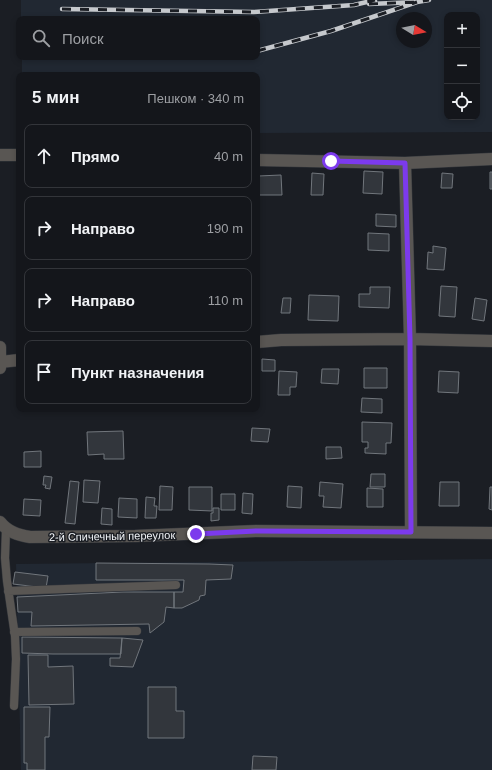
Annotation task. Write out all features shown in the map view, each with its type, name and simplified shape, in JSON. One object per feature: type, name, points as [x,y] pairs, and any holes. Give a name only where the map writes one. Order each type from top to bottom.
[{"type":"street","points":[[0,155],[16,155]]},
{"type":"street","points":[[260,160],[405,163],[492,159]]},
{"type":"street","points":[[405,163],[410,339],[411,532]]},
{"type":"street","points":[[260,342],[281,340],[410,339],[492,342]]},
{"type":"street","points":[[0,347],[0,368]]},
{"type":"street","points":[[0,362],[16,360]]},
{"type":"street","name":"2-й Спичечный переулок","points":[[3,526],[21,536],[30,537],[135,536],[256,531],[492,533]]},
{"type":"lane","points":[[3,526],[8,591],[16,659],[14,706]]},
{"type":"lane","points":[[8,591],[176,585]]},
{"type":"lane","points":[[14,632],[137,631]]},
{"type":"shaded area","points":[[21,0],[492,0],[492,132],[260,133],[260,72],[22,72],[22,60],[260,60],[260,16],[21,16]]},
{"type":"shaded area","points":[[492,559],[492,770],[21,770],[16,564]]},
{"type":"building","points":[[364,171],[383,172],[382,194],[363,193]]},
{"type":"building","points":[[490,172],[492,172],[492,189],[490,189]]},
{"type":"building","points":[[312,173],[324,174],[323,195],[311,195]]},
{"type":"building","points":[[442,173],[453,174],[452,188],[441,188]]},
{"type":"building","points":[[281,175],[282,195],[260,195],[260,176]]},
{"type":"building","points":[[376,214],[396,215],[396,227],[376,226]]},
{"type":"building","points":[[368,233],[389,234],[389,251],[368,250]]},
{"type":"building","points":[[433,246],[446,248],[444,270],[427,269],[428,252],[433,253]]},
{"type":"building","points":[[441,286],[457,287],[455,317],[439,316]]},
{"type":"building","points":[[370,287],[390,287],[389,308],[359,307],[359,294],[370,294]]},
{"type":"building","points":[[309,295],[339,296],[338,321],[308,320]]},
{"type":"building","points":[[283,298],[291,298],[290,313],[281,313]]},
{"type":"building","points":[[475,298],[487,300],[484,321],[472,319]]},
{"type":"building","points":[[262,359],[275,360],[275,371],[262,371]]},
{"type":"building","points":[[364,368],[387,368],[387,388],[364,388]]},
{"type":"building","points":[[322,369],[339,369],[338,384],[321,383]]},
{"type":"building","points":[[279,371],[297,372],[296,387],[290,387],[290,395],[278,395]]},
{"type":"building","points":[[439,371],[459,372],[458,393],[438,392]]},
{"type":"building","points":[[362,398],[382,399],[382,413],[361,412]]},
{"type":"building","points":[[362,422],[392,423],[391,443],[386,443],[386,454],[365,453],[365,448],[368,448],[368,442],[362,442]]},
{"type":"building","points":[[252,428],[270,429],[268,442],[251,441]]},
{"type":"building","points":[[123,431],[124,459],[104,459],[104,454],[88,455],[87,432]]},
{"type":"building","points":[[326,447],[341,447],[342,458],[326,459]]},
{"type":"building","points":[[41,451],[41,467],[24,467],[24,452]]},
{"type":"building","points":[[371,474],[385,474],[385,487],[370,487]]},
{"type":"building","points":[[44,476],[52,477],[50,489],[45,488],[46,485],[43,485]]},
{"type":"building","points":[[84,480],[100,481],[98,503],[83,502]]},
{"type":"building","points":[[70,481],[79,482],[75,524],[65,523]]},
{"type":"building","points":[[320,482],[343,484],[341,508],[323,507],[324,496],[319,496]]},
{"type":"building","points":[[440,482],[459,482],[459,506],[439,506]]},
{"type":"building","points":[[160,486],[173,487],[172,510],[159,510]]},
{"type":"building","points":[[288,486],[302,487],[301,508],[287,507]]},
{"type":"building","points":[[189,487],[212,487],[212,511],[189,510]]},
{"type":"building","points":[[490,487],[492,487],[492,510],[489,509]]},
{"type":"building","points":[[367,488],[383,489],[383,507],[367,507]]},
{"type":"building","points":[[243,493],[253,494],[252,514],[242,513]]},
{"type":"building","points":[[221,494],[235,494],[235,510],[221,510]]},
{"type":"building","points":[[146,497],[155,498],[154,506],[157,506],[156,518],[145,518]]},
{"type":"building","points":[[119,498],[137,499],[137,518],[118,517]]},
{"type":"building","points":[[24,499],[41,500],[40,516],[23,515]]},
{"type":"building","points":[[102,508],[112,509],[112,525],[101,524]]},
{"type":"building","points":[[213,508],[219,508],[219,520],[211,521],[211,513],[213,513]]},
{"type":"building","points":[[96,563],[233,565],[231,579],[206,580],[205,595],[200,596],[199,600],[182,608],[174,608],[174,592],[183,592],[184,580],[96,580]]},
{"type":"building","points":[[15,572],[48,576],[46,588],[13,584]]},
{"type":"building","points":[[123,592],[174,592],[174,608],[166,607],[164,622],[150,633],[149,624],[31,626],[32,612],[18,612],[17,597]]},
{"type":"building","points":[[22,637],[122,638],[121,654],[22,653]]},
{"type":"building","points":[[122,638],[143,640],[133,667],[110,666],[110,658],[120,658]]},
{"type":"building","points":[[28,655],[48,655],[48,667],[73,666],[74,704],[29,705]]},
{"type":"building","points":[[148,687],[176,687],[176,711],[184,711],[184,738],[148,738]]},
{"type":"building","points":[[24,707],[50,707],[49,737],[45,737],[45,770],[27,770],[27,763],[24,763]]},
{"type":"building","points":[[253,756],[277,757],[276,770],[252,770]]},
{"type":"railway","points":[[62,9],[254,12],[354,5],[375,0]]},
{"type":"railway","points":[[369,4],[429,0]]},
{"type":"railway","points":[[260,50],[331,31],[417,2]]},
{"type":"route","points":[[196,534],[256,531],[411,532],[410,339],[405,163],[331,161]]}]
